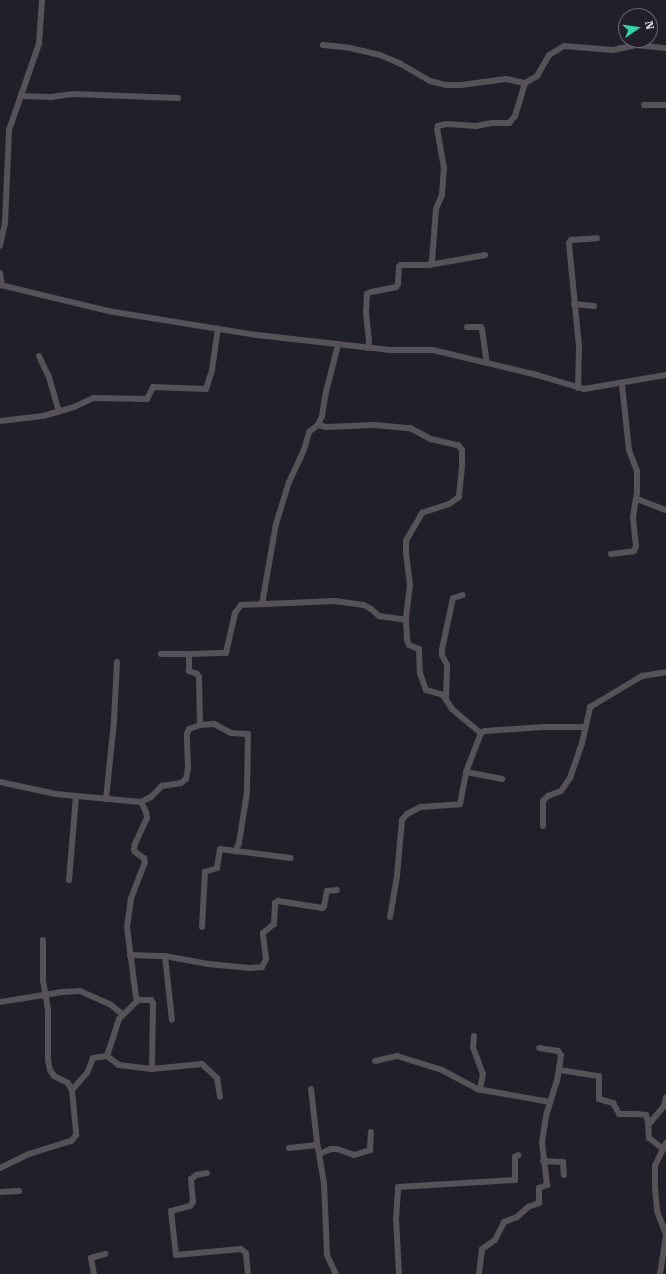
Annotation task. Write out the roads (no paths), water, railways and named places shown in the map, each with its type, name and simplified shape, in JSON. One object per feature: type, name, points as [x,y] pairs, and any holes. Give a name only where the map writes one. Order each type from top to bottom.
[{"type":"street","points":[[0,246],[5,223],[9,130],[39,44],[42,0]]},
{"type":"street","points":[[323,44],[350,48],[380,56],[399,63],[430,81],[446,85],[461,85],[506,79],[526,83]]},
{"type":"street","points":[[429,265],[433,258],[436,209],[442,195],[444,168],[438,126],[447,124],[476,126],[492,123],[509,123],[515,116],[526,83],[537,76],[549,55],[564,46],[613,50],[636,45],[666,48]]},
{"type":"street","points":[[21,96],[51,97],[73,94],[178,98]]},
{"type":"street","points":[[644,105],[666,105]]},
{"type":"street","points":[[578,388],[579,347],[574,304],[570,241],[597,238]]},
{"type":"street","points":[[368,348],[369,341],[366,313],[367,294],[396,287],[398,284],[399,267],[401,265],[429,265],[485,255]]},
{"type":"street","points":[[0,273],[1,285],[108,311],[338,345],[368,348],[433,350],[537,375],[584,389],[622,384],[666,375]]},
{"type":"street","points":[[574,304],[594,306]]},
{"type":"street","points":[[467,327],[477,327],[482,329],[487,363]]},
{"type":"street","points":[[0,421],[43,416],[84,404],[93,398],[147,399],[153,387],[206,389],[212,370],[218,328]]},
{"type":"street","points":[[262,604],[276,524],[289,482],[304,450],[309,432],[318,424],[338,345]]},
{"type":"street","points":[[39,356],[49,377],[59,412]]},
{"type":"street","points":[[611,554],[634,551],[636,549],[633,518],[637,499],[637,471],[628,447],[622,384]]},
{"type":"street","points":[[318,424],[326,427],[374,425],[410,428],[431,439],[458,445],[462,450],[459,497],[449,504],[422,513],[406,541],[410,585],[406,620],[407,640],[409,645],[419,649],[420,672],[424,688],[446,698]]},
{"type":"street","points":[[637,499],[666,510]]},
{"type":"street","points":[[463,595],[453,598],[442,649],[442,654],[447,665],[446,698],[452,709],[482,733]]},
{"type":"street","points":[[160,654],[226,653],[233,621],[238,607],[244,605],[335,601],[364,605],[371,608],[378,616],[406,620]]},
{"type":"street","points":[[189,654],[188,671],[198,674],[199,677],[200,725]]},
{"type":"street","points":[[106,800],[114,721],[117,662]]},
{"type":"street","points":[[543,826],[543,801],[548,796],[561,791],[566,785],[577,761],[590,707],[642,676],[666,672]]},
{"type":"street","points":[[0,782],[56,794],[106,800],[141,802],[150,797],[162,786],[181,783],[186,779],[188,768],[188,731],[200,725],[214,724],[231,733],[249,735],[246,758],[247,793],[239,843],[236,851]]},
{"type":"street","points":[[390,917],[397,876],[402,820],[407,814],[421,807],[460,804],[466,772],[482,733],[486,731],[544,727],[586,727]]},
{"type":"street","points":[[466,772],[502,779]]},
{"type":"street","points":[[70,880],[76,796]]},
{"type":"street","points":[[138,1000],[135,993],[127,927],[128,914],[135,886],[145,862],[144,858],[135,852],[134,849],[147,818],[141,802]]},
{"type":"street","points":[[202,927],[205,872],[217,868],[220,849],[291,858]]},
{"type":"street","points":[[130,955],[165,956],[208,964],[250,968],[262,967],[266,959],[263,933],[274,924],[275,903],[278,902],[322,908],[324,906],[326,891],[337,890]]},
{"type":"street","points":[[0,1168],[29,1154],[73,1139],[76,1131],[72,1090],[68,1083],[54,1076],[50,1070],[48,1060],[48,1009],[43,980],[43,940]]},
{"type":"street","points":[[165,956],[172,1020]]},
{"type":"street","points":[[0,1002],[62,992],[80,991],[111,1005],[122,1014]]},
{"type":"street","points":[[107,1056],[122,1014],[133,1006],[138,1000]]},
{"type":"street","points":[[138,1000],[151,1000],[153,1003],[152,1069]]},
{"type":"street","points":[[474,1036],[473,1047],[484,1074],[480,1090]]},
{"type":"street","points":[[479,1274],[480,1251],[495,1240],[504,1222],[517,1218],[528,1207],[539,1203],[539,1190],[547,1185],[543,1161],[542,1142],[550,1102],[560,1070],[560,1052],[539,1048]]},
{"type":"street","points":[[72,1090],[87,1073],[94,1058],[107,1056],[118,1065],[152,1069],[202,1064],[217,1078],[220,1096]]},
{"type":"street","points":[[375,1061],[397,1056],[442,1070],[480,1090],[550,1102]]},
{"type":"street","points":[[560,1070],[599,1076],[599,1099],[613,1104],[619,1114],[646,1115],[649,1124],[649,1138],[664,1146],[655,1166],[657,1211],[666,1235],[660,1274]]},
{"type":"street","points":[[310,1089],[317,1145],[324,1183],[327,1255],[336,1274]]},
{"type":"street","points":[[649,1124],[664,1106],[666,1098]]},
{"type":"street","points":[[319,1154],[330,1149],[337,1149],[354,1155],[370,1150],[371,1132]]},
{"type":"street","points":[[289,1148],[317,1145]]},
{"type":"street","points":[[399,1274],[396,1219],[398,1187],[515,1180],[516,1157],[519,1155]]},
{"type":"street","points":[[543,1161],[563,1162],[564,1175]]},
{"type":"street","points":[[207,1173],[196,1175],[191,1179],[192,1202],[190,1206],[171,1211],[176,1255],[241,1249],[246,1254],[248,1274]]},
{"type":"street","points":[[0,1192],[19,1191]]},
{"type":"street","points":[[94,1274],[91,1258],[105,1254]]}]
